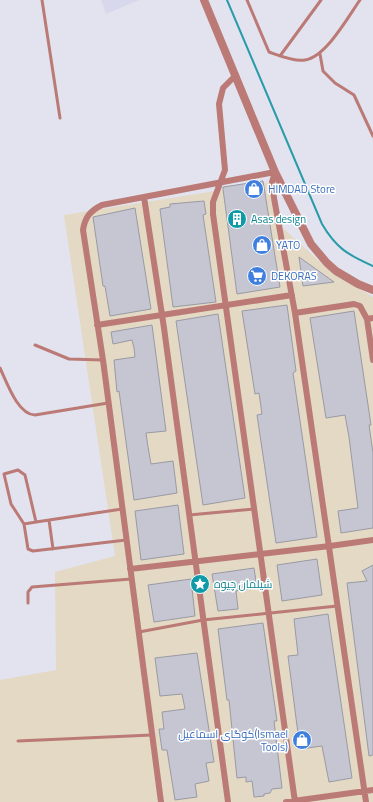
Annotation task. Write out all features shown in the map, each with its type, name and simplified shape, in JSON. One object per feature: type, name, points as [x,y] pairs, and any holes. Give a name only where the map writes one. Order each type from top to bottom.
[{"type":"street","points":[[204,0],[275,172],[311,244],[318,254],[347,278],[373,290]]},
{"type":"street","points":[[236,75],[223,88],[219,104],[225,170],[213,202],[213,214],[295,801]]},
{"type":"street","points":[[161,802],[103,360],[83,230],[86,216],[93,209],[102,205],[275,172]]},
{"type":"street","points":[[275,172],[272,182],[274,198],[295,313],[366,802]]},
{"type":"street","points":[[144,197],[162,315],[228,802]]},
{"type":"street","points":[[97,325],[292,295]]},
{"type":"street","points":[[295,313],[354,304],[360,306],[370,319],[373,360]]},
{"type":"street","points":[[130,569],[373,540]]},
{"type":"street","points":[[286,802],[373,790]]},
{"type":"lane","points":[[42,0],[60,118]]},
{"type":"lane","points":[[247,0],[268,52],[280,56],[304,60],[320,54],[360,0]]},
{"type":"lane","points":[[280,56],[321,0]]},
{"type":"lane","points":[[320,54],[323,70],[335,83],[354,94],[373,136]]},
{"type":"lane","points":[[35,344],[68,359],[103,360]]},
{"type":"lane","points":[[0,368],[21,409],[27,414],[35,415],[108,403]]},
{"type":"lane","points":[[36,522],[25,475],[18,470],[4,474],[11,504],[24,524],[28,549],[33,551],[126,540]]},
{"type":"lane","points":[[24,524],[122,509]]},
{"type":"lane","points":[[189,515],[254,509]]},
{"type":"lane","points":[[49,520],[54,549]]},
{"type":"lane","points":[[28,603],[28,592],[32,587],[131,578]]},
{"type":"lane","points":[[139,632],[203,620],[338,606]]},
{"type":"lane","points":[[18,741],[152,735]]},
{"type":"shaded area","points":[[101,0],[139,0],[106,14]]},
{"type":"shaded area","points":[[272,182],[283,228],[330,271],[373,297],[373,802],[0,802],[0,680],[56,670],[55,572],[115,556],[64,215]]},
{"type":"building","points":[[263,181],[280,287],[237,294],[223,187]]},
{"type":"building","points":[[204,201],[206,214],[203,215],[216,302],[173,307],[160,209],[170,207],[170,204]]},
{"type":"building","points":[[135,208],[151,309],[110,316],[105,286],[103,286],[93,217]]},
{"type":"building","name":"DEKORAS","points":[[299,257],[334,282],[303,286]]},
{"type":"building","points":[[287,305],[296,371],[293,373],[317,537],[276,543],[257,415],[262,414],[259,393],[255,394],[242,311]]},
{"type":"building","points":[[354,311],[371,425],[369,425],[373,453],[373,528],[341,533],[338,511],[358,508],[349,437],[345,415],[326,418],[310,318]]},
{"type":"building","points":[[218,314],[245,498],[203,505],[176,321]]},
{"type":"building","points":[[152,325],[166,431],[146,433],[148,447],[151,464],[173,461],[177,493],[134,500],[119,391],[117,392],[114,360],[135,357],[134,348],[132,340],[113,344],[111,332]]},
{"type":"building","points":[[178,505],[184,554],[141,560],[135,511]]},
{"type":"building","points":[[317,559],[322,595],[282,601],[277,565]]},
{"type":"building","points":[[373,565],[373,755],[369,756],[347,583],[367,581],[362,571]]},
{"type":"building","points":[[254,568],[257,588],[236,591],[238,609],[218,611],[212,574]]},
{"type":"building","points":[[191,579],[195,616],[154,622],[148,585]]},
{"type":"building","points":[[328,614],[352,778],[329,782],[322,746],[300,749],[288,656],[298,655],[294,619]]},
{"type":"building","points":[[263,623],[277,721],[274,721],[282,788],[272,789],[270,793],[264,794],[264,796],[254,797],[252,781],[246,782],[246,777],[237,778],[229,700],[227,700],[218,629]]},
{"type":"building","points":[[197,653],[214,762],[206,763],[209,781],[195,784],[197,797],[175,800],[167,750],[162,750],[159,729],[164,729],[162,712],[185,709],[182,694],[160,696],[155,658]]},
{"type":"waterway","points":[[227,0],[322,224],[332,239],[343,250],[373,266]]},
{"type":"place","name":"HIMDAD Store","points":[[254,189]]},
{"type":"place","name":"Asas design","points":[[237,219]]},
{"type":"place","name":"YATO","points":[[262,245]]},
{"type":"place","name":"DEKORAS","points":[[257,276]]},
{"type":"place","name":"شيلمان چیوه","points":[[200,584]]},
{"type":"place","name":"كوگای اسماعیل(Ismael Tools)","points":[[302,740]]}]
